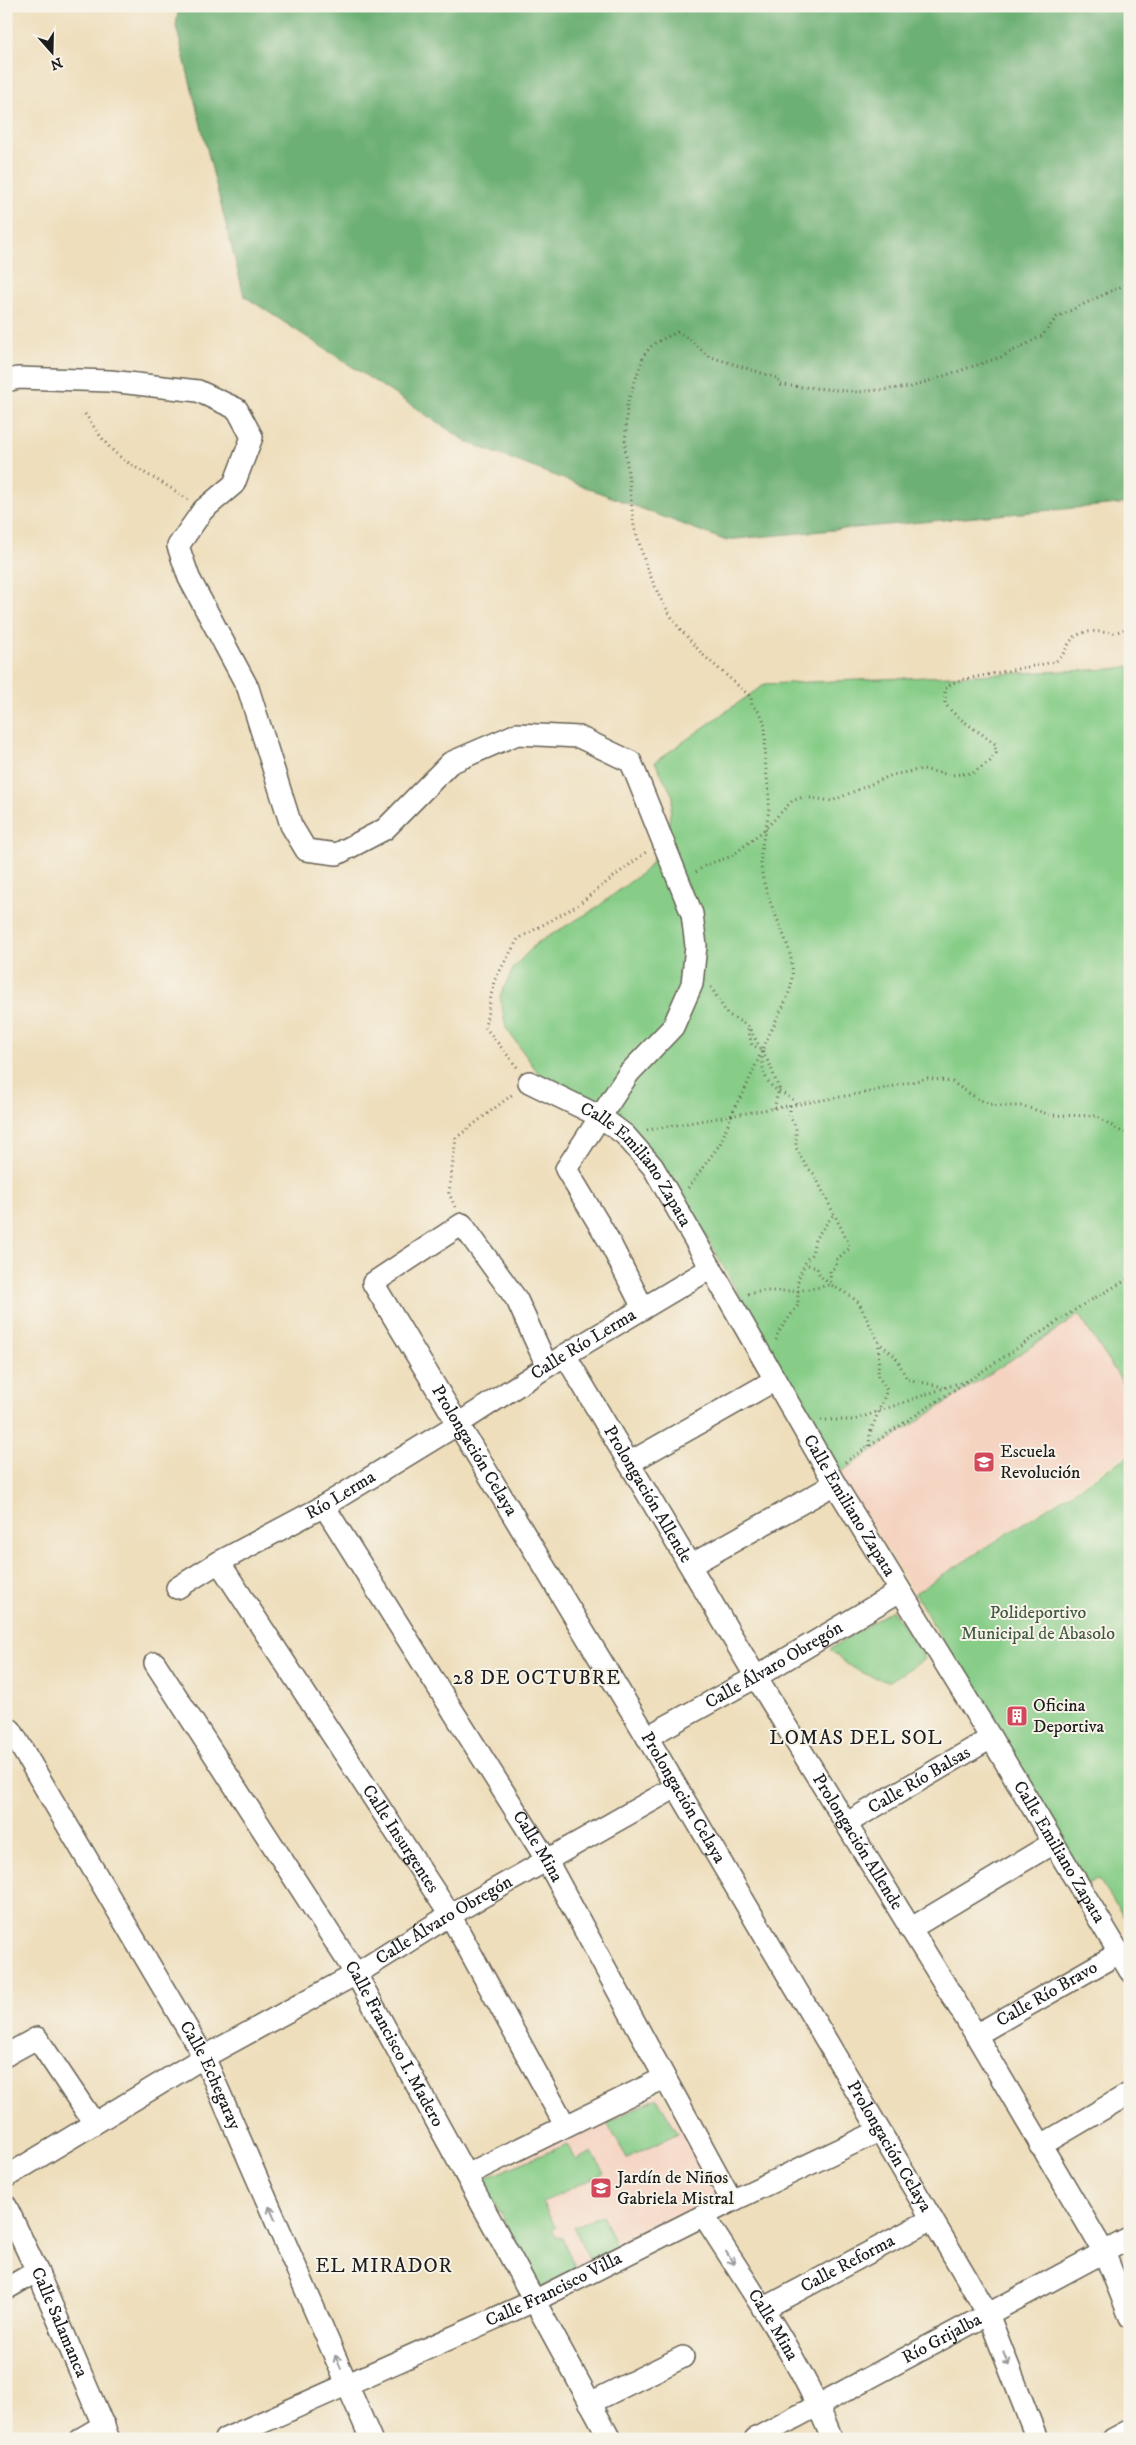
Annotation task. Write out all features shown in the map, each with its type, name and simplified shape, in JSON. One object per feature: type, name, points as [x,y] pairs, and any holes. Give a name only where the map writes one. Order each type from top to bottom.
[{"type":"street","points":[[6,382],[18,378],[110,381],[198,391],[237,409],[252,437],[234,484],[203,510],[178,546],[189,578],[248,688],[291,825],[306,850],[337,854],[385,829],[450,763],[517,734],[579,737],[631,762],[692,914],[696,946],[692,984],[673,1027],[629,1073],[566,1169],[608,1239],[643,1308]]},
{"type":"street","name":"Calle Emiliano Zapata","points":[[529,1082],[601,1117],[625,1135],[653,1167],[832,1480],[991,1738],[1130,1971]]},
{"type":"street","points":[[462,1224],[517,1300],[547,1366]]},
{"type":"street","name":"Prolongación Celaya","points":[[462,1224],[373,1283],[647,1738],[988,2314],[1037,2439]]},
{"type":"street","name":"Calle Río Lerma","points":[[458,1424],[547,1366],[711,1268]]},
{"type":"street","name":"Prolongación Allende","points":[[565,1355],[756,1677],[976,2035],[1104,2252],[1130,2317]]},
{"type":"street","points":[[629,1463],[775,1380]]},
{"type":"street","name":"Río Lerma","points":[[178,1588],[219,1562],[324,1506],[458,1424]]},
{"type":"street","points":[[691,1565],[832,1480]]},
{"type":"street","name":"Calle Mina","points":[[324,1506],[546,1859],[732,2201]]},
{"type":"street","name":"Calle Insurgentes","points":[[219,1562],[450,1915],[565,2125]]},
{"type":"street","name":"Calle Álvaro Obregón","points":[[647,1738],[756,1677],[900,1591]]},
{"type":"street","name":"Calle Francisco I. Madero","points":[[155,1663],[356,1974],[536,2300],[610,2439]]},
{"type":"street","name":"Calle Echegaray","points":[[11,1730],[204,2057],[371,2439]]},
{"type":"street","name":"Calle Río Balsas","points":[[847,1823],[991,1738]]},
{"type":"street","name":"Calle Álvaro Obregón","points":[[6,2177],[204,2057],[356,1974],[450,1915],[676,1787]]},
{"type":"street","points":[[910,1929],[1054,1843]]},
{"type":"street","name":"Calle Río Bravo","points":[[976,2035],[1119,1953]]},
{"type":"street","points":[[6,2055],[37,2038],[94,2123]]},
{"type":"street","points":[[466,2175],[664,2078]]},
{"type":"street","points":[[1040,2146],[1130,2093]]},
{"type":"street","name":"Calle Francisco Villa","points":[[225,2439],[536,2300],[732,2201],[879,2131]]},
{"type":"street","name":"Calle Salamanca","points":[[6,2206],[37,2271],[107,2432]]},
{"type":"street","name":"Calle Mina","points":[[704,2216],[763,2309],[819,2405],[832,2439]]},
{"type":"street","name":"Calle Reforma","points":[[763,2309],[932,2218]]},
{"type":"street","name":"Río Grijalba","points":[[755,2439],[1130,2238]]},
{"type":"street","points":[[6,2289],[37,2271]]},
{"type":"street","points":[[590,2403],[683,2357]]},
{"type":"street","points":[[1113,2439],[1130,2430]]},
{"type":"street","points":[[80,2439],[107,2432]]},
{"type":"path","points":[[675,1205],[720,1144],[781,1011],[792,979],[790,957],[763,880],[761,855],[769,805],[765,754],[767,741],[759,710],[752,706],[751,697],[743,688],[702,654],[676,624],[660,598],[646,566],[634,526],[625,447],[626,413],[644,354],[653,344],[677,332],[691,340],[708,356],[778,378],[782,385],[858,392],[911,388],[1001,357],[1042,336],[1057,317],[1130,282]]},
{"type":"path","points":[[85,414],[118,455],[138,470],[173,488],[203,510]]},
{"type":"path","points":[[683,891],[697,870],[706,864],[732,856],[764,830],[792,801],[803,797],[832,800],[892,775],[923,769],[960,775],[982,768],[996,753],[995,744],[971,728],[950,710],[945,704],[945,689],[952,684],[965,680],[1054,662],[1063,655],[1071,640],[1080,634],[1091,632],[1110,634],[1121,632],[1130,626]]},
{"type":"path","points":[[462,1224],[449,1193],[456,1138],[529,1082],[485,1027],[494,981],[518,939],[576,906],[624,871],[661,838]]},
{"type":"path","points":[[694,968],[706,982],[727,1014],[748,1026],[762,1050],[773,1071],[778,1092],[774,1108]]},
{"type":"path","points":[[762,1050],[764,1073],[768,1083],[778,1092],[793,1099],[796,1104]]},
{"type":"path","points":[[625,1135],[733,1114],[869,1092],[928,1078],[952,1082],[978,1099],[995,1106],[1023,1106],[1051,1115],[1096,1116],[1122,1132],[1130,1133]]},
{"type":"path","points":[[790,1105],[790,1116],[796,1128],[796,1148],[806,1166],[814,1174],[849,1244],[848,1249],[837,1259],[836,1267],[830,1271],[831,1286]]},
{"type":"path","points":[[763,1359],[773,1348],[778,1333],[786,1320],[796,1309],[799,1301],[797,1291],[798,1280],[812,1254],[817,1234],[833,1215]]},
{"type":"path","points":[[805,1264],[817,1268],[820,1276],[831,1286],[849,1295],[859,1304],[879,1343],[895,1356],[907,1379],[943,1387]]},
{"type":"path","points":[[832,1480],[840,1466],[869,1446],[1084,1304],[1130,1278]]},
{"type":"path","points":[[729,1300],[743,1298],[753,1291],[797,1291],[831,1286]]},
{"type":"path","points":[[869,1446],[870,1433],[887,1390],[878,1376],[879,1343]]},
{"type":"path","points":[[799,1422],[832,1418],[854,1420],[973,1378]]},
{"type":"shaded area","name":"Escuela Revolución","points":[[1079,1314],[1130,1394],[1130,1450],[915,1593],[839,1473]]},
{"type":"shaded area","name":"Jardín de Niños Gabriela Mistral","points":[[659,2093],[720,2197],[541,2287],[481,2180]]},
{"type":"green space","points":[[179,6],[1130,6],[1130,503],[724,540],[469,443],[244,296],[176,26]]},
{"type":"green space","points":[[1130,666],[1130,1394],[1079,1315],[839,1473],[701,1227],[658,1159],[623,1119],[541,1077],[506,1028],[500,996],[514,967],[537,943],[595,909],[648,868],[667,833],[673,796],[655,762],[765,684],[1112,669]]},
{"type":"green space","name":"Polideportivo Municipal de Abasolo","points":[[1130,1455],[1130,1926],[1098,1878],[1087,1885],[1002,1746],[915,1593]]},
{"type":"green space","points":[[892,1610],[925,1659],[888,1682],[856,1670],[830,1649]]},
{"type":"green space","points":[[657,2098],[678,2133],[627,2158],[607,2123]]},
{"type":"green space","points":[[568,2144],[576,2160],[592,2152],[604,2173],[542,2202],[556,2227],[552,2230],[556,2237],[562,2238],[576,2269],[541,2287],[481,2180]]},
{"type":"green space","points":[[602,2215],[617,2249],[590,2262],[574,2227]]},
{"type":"place","name":"Escuela Revolución","points":[[984,1462]]},
{"type":"place","name":"Oficina Deportiva","points":[[1017,1716]]},
{"type":"place","name":"Jardín de Niños Gabriela Mistral","points":[[601,2188]]},
{"type":"district","name":"28 DE OCTUBRE","points":[[537,1678]]},
{"type":"district","name":"LOMAS DEL SOL","points":[[856,1738]]},
{"type":"district","name":"EL MIRADOR","points":[[384,2266]]}]
